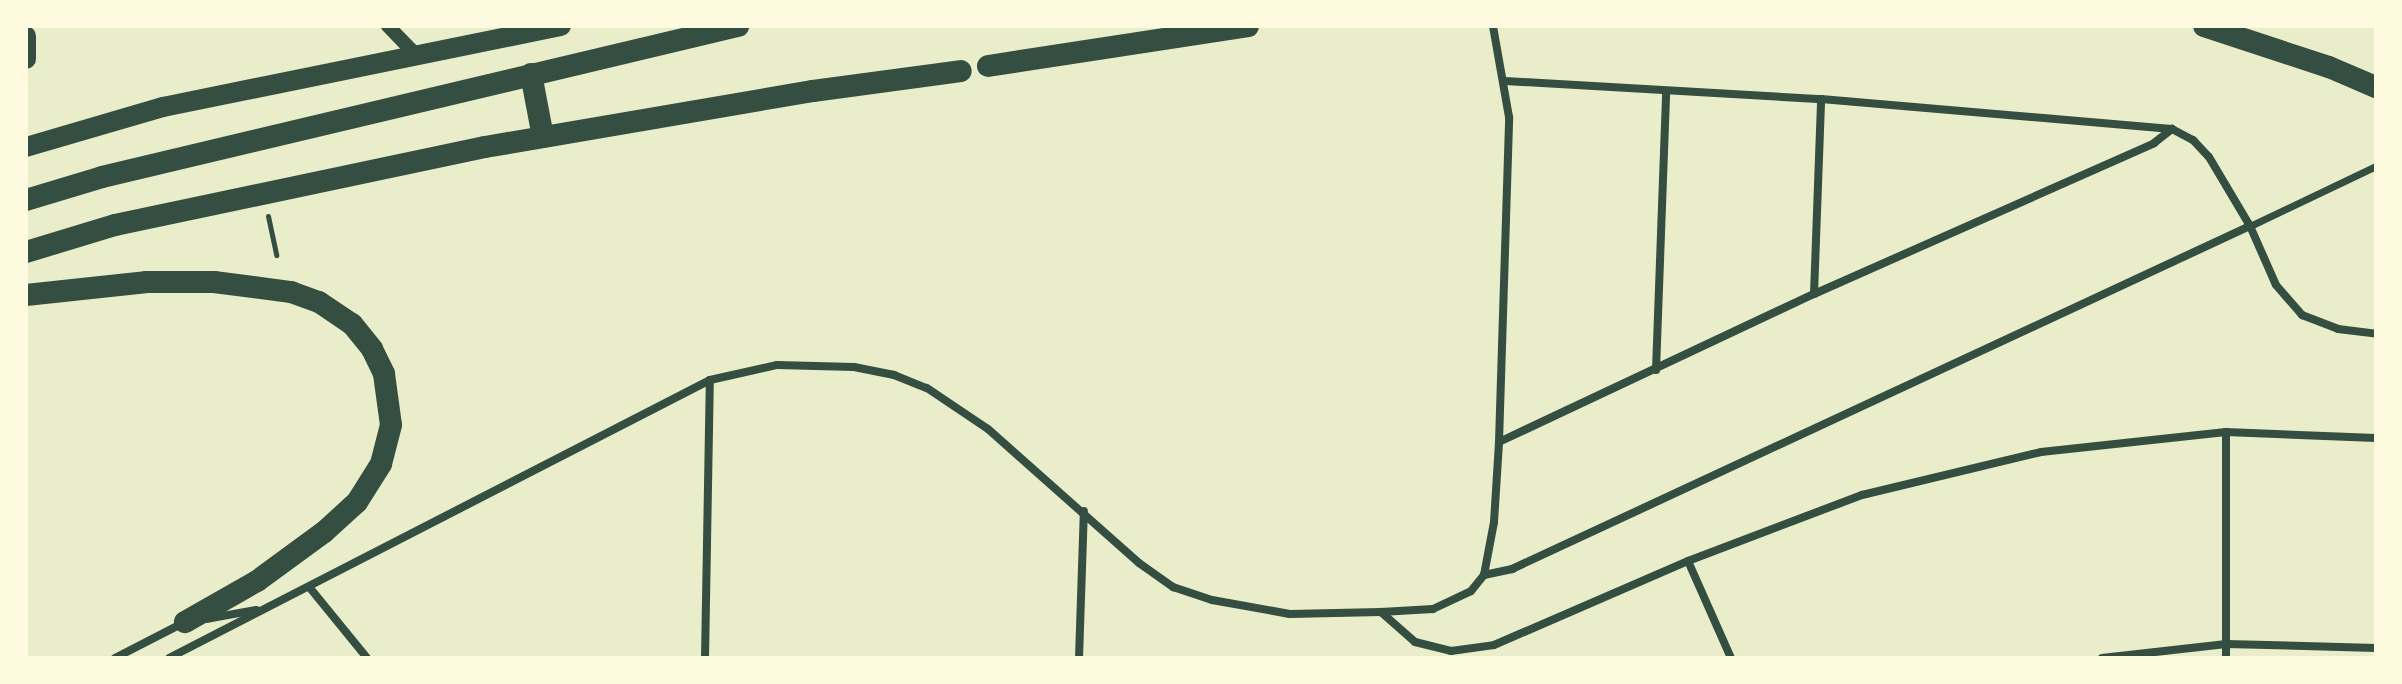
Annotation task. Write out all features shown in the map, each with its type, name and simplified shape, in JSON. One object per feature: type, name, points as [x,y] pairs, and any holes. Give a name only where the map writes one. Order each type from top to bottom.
[{"type":"highway","points":[[26,200],[102,177],[738,26]]},
{"type":"highway","points":[[988,66],[1248,26]]},
{"type":"highway","points":[[2204,26],[2329,67],[2376,87]]},
{"type":"highway","points":[[26,252],[129,222],[543,137],[813,91],[961,71]]},
{"type":"highway","points":[[531,74],[543,137]]},
{"type":"highway","points":[[26,295],[147,282],[214,282],[291,292],[319,302],[352,324],[372,349],[384,374],[391,425],[381,464],[357,502],[257,581],[185,622]]},
{"type":"main road","points":[[26,147],[163,107],[561,26]]},
{"type":"main road","points":[[26,36],[26,59]]},
{"type":"street","points":[[388,26],[418,57]]},
{"type":"street","points":[[169,658],[710,380],[777,365],[816,364],[894,375],[956,405],[1084,511],[1139,563],[1173,587],[1257,611],[1381,612],[1433,609],[1471,591],[1484,575],[1494,522],[1499,442],[1509,117],[1493,26]]},
{"type":"street","points":[[1505,81],[1821,99],[2172,129],[2193,140],[2209,157],[2250,226],[2276,285],[2302,315],[2338,329],[2376,334]]},
{"type":"street","points":[[1656,370],[1666,91]]},
{"type":"street","points":[[1814,294],[1821,99]]},
{"type":"street","points":[[1499,442],[1814,294],[2154,143],[2172,129]]},
{"type":"street","points":[[1484,575],[1512,569],[2376,166]]},
{"type":"street","points":[[705,658],[710,380]]},
{"type":"street","points":[[1381,612],[1415,642],[1451,651],[1494,645],[1688,561],[1862,495],[2041,452],[2226,432],[2376,438]]},
{"type":"street","points":[[2226,432],[2226,658]]},
{"type":"street","points":[[1079,658],[1084,511]]},
{"type":"street","points":[[1688,561],[1731,658]]},
{"type":"street","points":[[310,588],[367,658]]},
{"type":"street","points":[[115,658],[185,622],[265,609]]},
{"type":"street","points":[[2102,658],[2226,644],[2376,648]]}]
